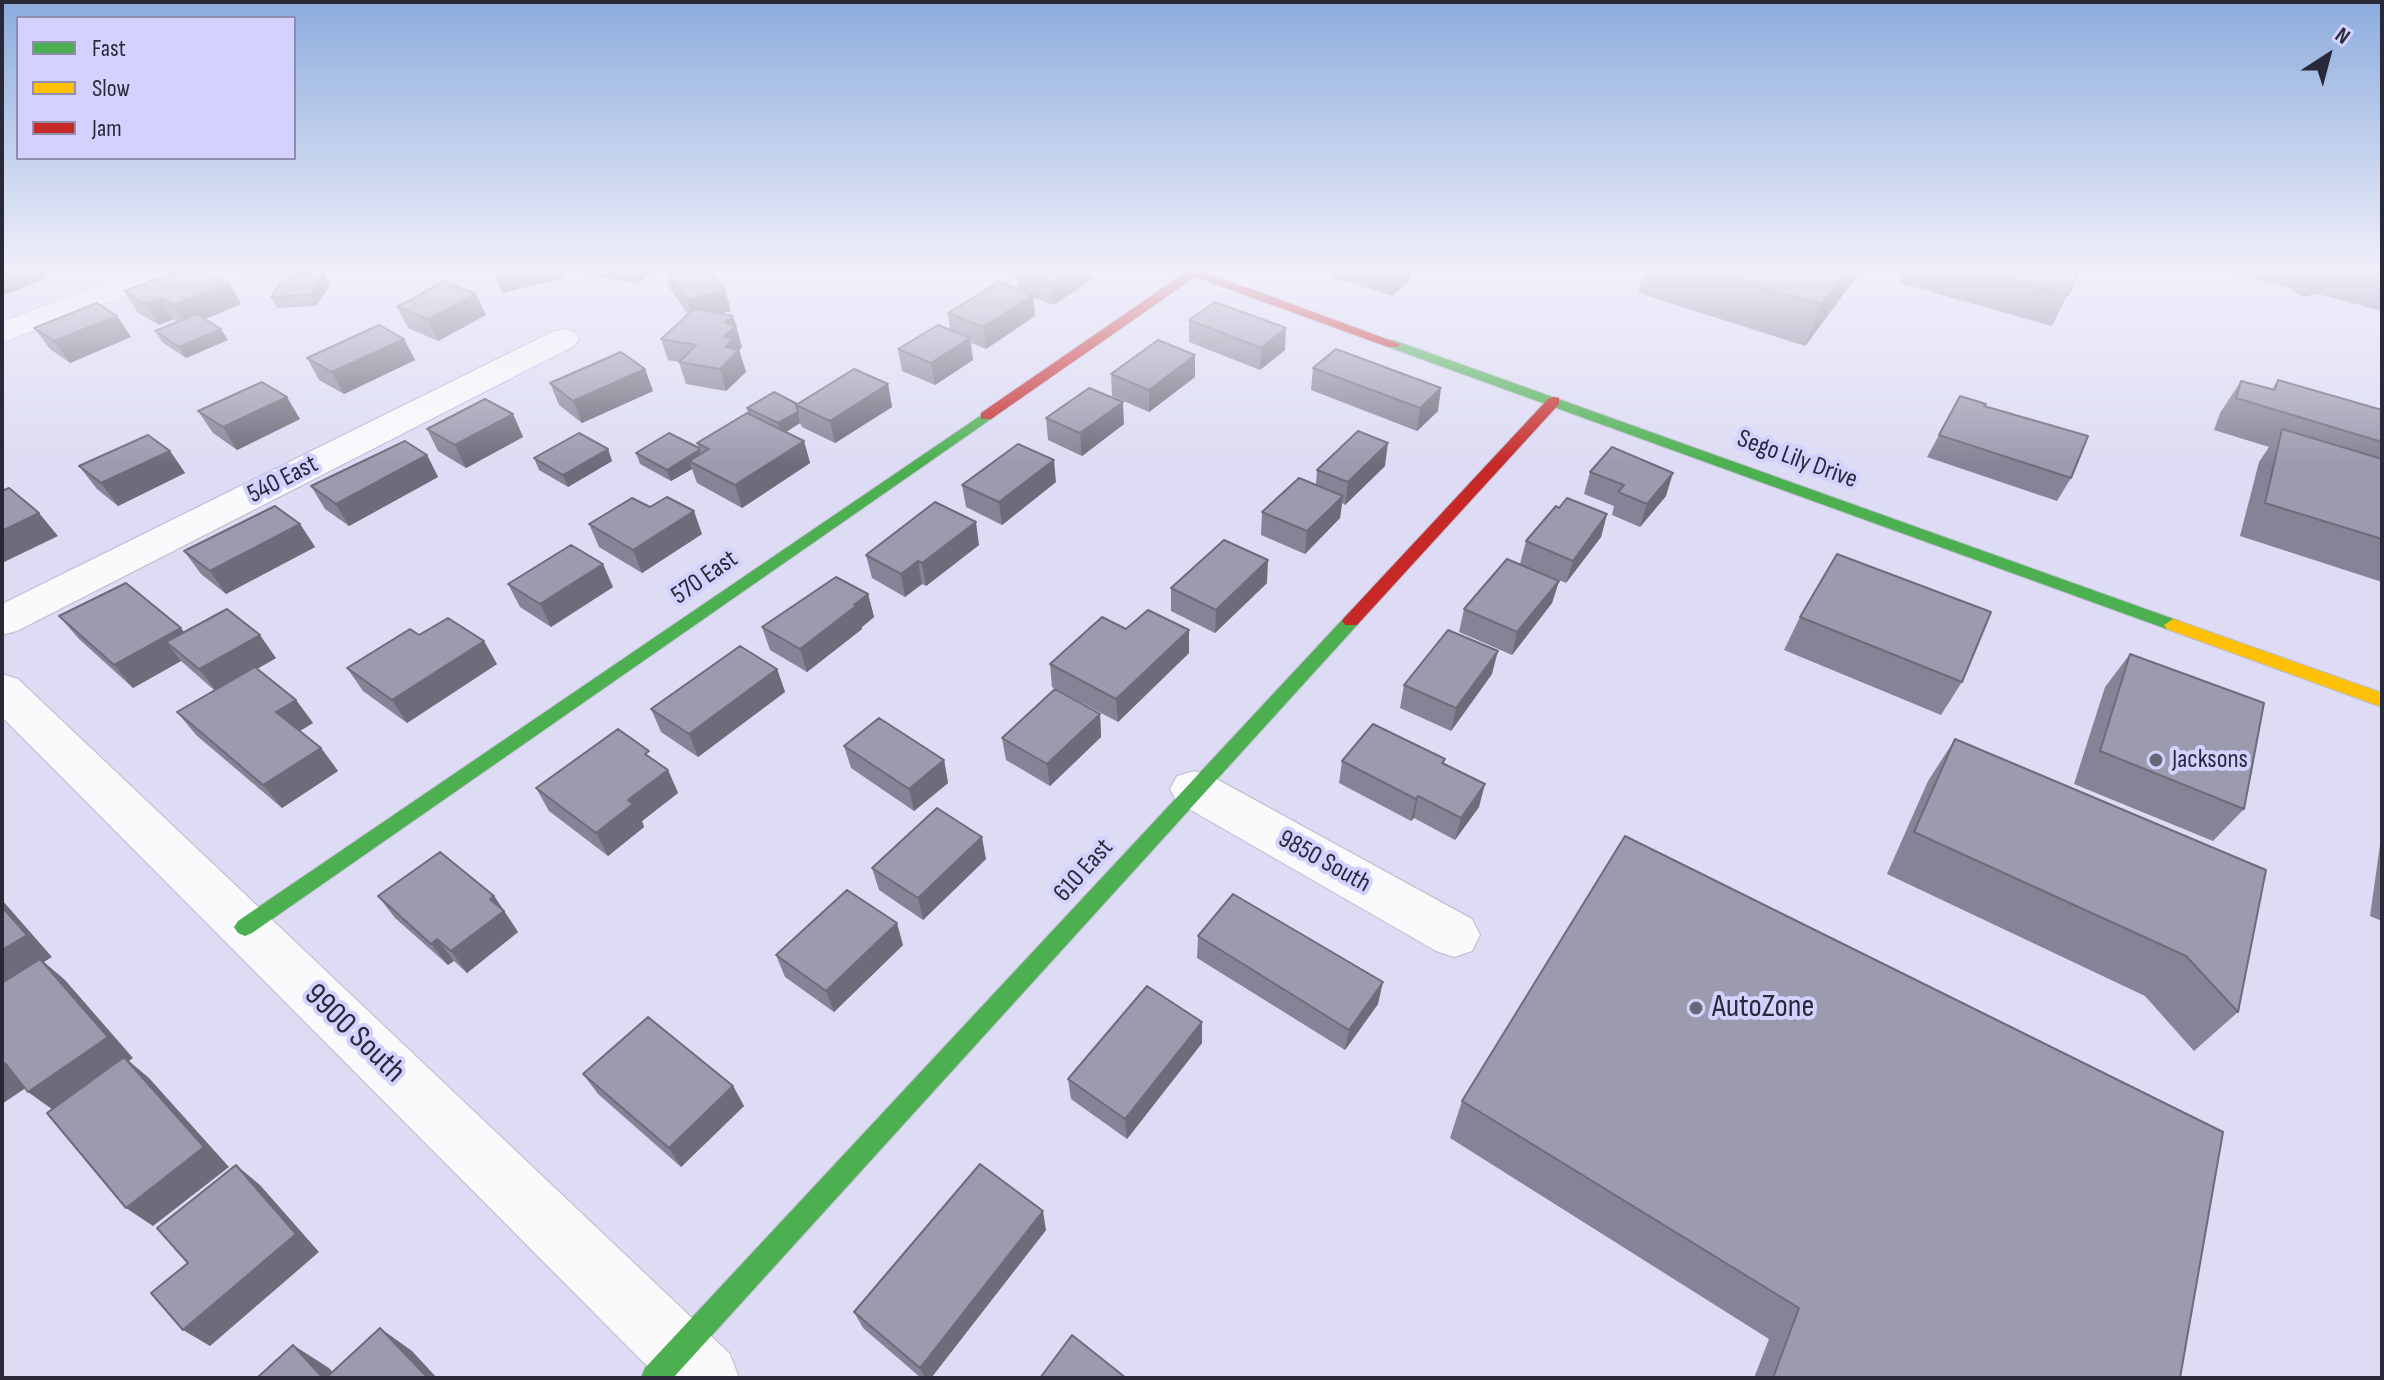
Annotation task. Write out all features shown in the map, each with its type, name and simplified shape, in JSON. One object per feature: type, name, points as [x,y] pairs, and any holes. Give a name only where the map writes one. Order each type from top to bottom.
[{"type":"street","name":"570 East","points":[[245,927],[1101,336]]},
{"type":"street","name":"Sego Lily Drive","points":[[1389,336],[1554,401],[2382,700]]},
{"type":"street","name":"540 East","points":[[2,621],[563,339]]},
{"type":"street","name":"610 East","points":[[680,1369],[1194,789],[1554,401]]},
{"type":"street","name":"9900 South","points":[[2,690],[245,927],[680,1369]]},
{"type":"street","name":"9850 South","points":[[1194,789],[1454,935]]},
{"type":"building","points":[[47,336],[66,336],[54,341]]},
{"type":"building","points":[[163,336],[204,336],[179,347]]},
{"type":"building","points":[[354,336],[404,339],[332,372],[307,358]]},
{"type":"building","points":[[664,336],[725,336],[734,339],[725,347],[739,350],[720,369],[679,362],[696,345],[661,339]]},
{"type":"building","points":[[919,336],[970,338],[931,363],[898,349]]},
{"type":"building","points":[[1231,336],[1276,336],[1261,348]]},
{"type":"building","points":[[1158,340],[1195,355],[1149,390],[1111,374]]},
{"type":"building","points":[[1336,349],[1441,388],[1420,408],[1313,368]]},
{"type":"building","points":[[621,352],[645,369],[573,401],[550,383]]},
{"type":"building","points":[[854,369],[888,384],[830,421],[796,405]]},
{"type":"building","points":[[2278,380],[2382,410],[2382,442],[2236,398],[2241,381],[2275,390]]},
{"type":"building","points":[[262,382],[287,397],[223,427],[198,411]]},
{"type":"building","points":[[1089,388],[1123,402],[1080,433],[1046,418]]},
{"type":"building","points":[[774,392],[797,404],[798,412],[778,423],[747,408]]},
{"type":"building","points":[[1960,396],[2088,436],[2071,478],[1939,435]]},
{"type":"building","points":[[485,399],[513,414],[455,445],[427,429]]},
{"type":"building","points":[[747,413],[804,441],[735,485],[689,461],[709,449],[697,443]]},
{"type":"building","points":[[2282,429],[2382,459],[2382,539],[2265,503]]},
{"type":"building","points":[[1358,431],[1388,443],[1348,482],[1317,470]]},
{"type":"building","points":[[579,433],[608,449],[563,475],[534,458]]},
{"type":"building","points":[[669,433],[699,450],[667,470],[636,453]]},
{"type":"building","points":[[148,435],[170,451],[101,483],[79,466]]},
{"type":"building","points":[[405,441],[427,455],[336,504],[311,486]]},
{"type":"building","points":[[1018,444],[1054,460],[999,502],[962,485]]},
{"type":"building","points":[[1612,447],[1673,473],[1647,504],[1618,492],[1624,485],[1590,472]]},
{"type":"building","points":[[1299,478],[1343,496],[1307,531],[1262,512]]},
{"type":"building","points":[[9,488],[39,513],[2,531],[2,491]]},
{"type":"building","points":[[667,497],[694,511],[633,550],[589,524],[632,498],[650,507]]},
{"type":"building","points":[[1567,498],[1607,514],[1573,561],[1526,541],[1556,506],[1559,508]]},
{"type":"building","points":[[935,502],[976,522],[922,563],[918,561],[901,574],[866,555]]},
{"type":"building","points":[[275,506],[300,524],[210,571],[184,551]]},
{"type":"building","points":[[1224,540],[1268,560],[1216,610],[1171,588]]},
{"type":"building","points":[[571,545],[603,564],[540,604],[508,584]]},
{"type":"building","points":[[1837,554],[1991,612],[1962,682],[1800,617]]},
{"type":"building","points":[[1507,559],[1559,581],[1517,632],[1464,609]]},
{"type":"building","points":[[836,577],[868,594],[800,649],[762,627]]},
{"type":"building","points":[[126,583],[181,628],[114,665],[59,616]]},
{"type":"building","points":[[227,609],[260,635],[199,669],[166,642]]},
{"type":"building","points":[[1148,610],[1189,630],[1116,699],[1050,664],[1102,617],[1126,629]]},
{"type":"building","points":[[448,618],[484,641],[392,700],[347,668],[410,629],[419,635]]},
{"type":"building","points":[[1448,630],[1498,651],[1456,708],[1404,685]]},
{"type":"building","points":[[740,646],[777,669],[689,734],[651,709]]},
{"type":"building","points":[[2130,654],[2264,703],[2244,809],[2100,751]]},
{"type":"building","points":[[255,667],[296,700],[276,712],[321,748],[263,785],[177,712]]},
{"type":"building","points":[[1055,689],[1100,714],[1047,764],[1002,738]]},
{"type":"building","points":[[879,718],[944,760],[909,789],[844,746]]},
{"type":"building","points":[[1373,724],[1445,759],[1442,763],[1485,784],[1461,818],[1342,761]]},
{"type":"building","points":[[618,729],[649,751],[645,754],[668,770],[628,800],[633,804],[596,833],[536,788]]},
{"type":"building","points":[[1955,739],[2266,870],[2238,1012],[2186,956],[1914,832]]},
{"type":"building","points":[[937,808],[982,837],[918,898],[872,868]]},
{"type":"building","name":"AutoZone","points":[[1625,836],[2223,1132],[2180,1378],[1773,1378],[1799,1308],[1462,1101]]},
{"type":"building","points":[[440,852],[494,896],[490,899],[504,911],[451,951],[437,939],[431,944],[378,896]]},
{"type":"building","points":[[847,890],[897,923],[826,991],[776,955]]},
{"type":"building","points":[[1233,894],[1383,982],[1349,1030],[1198,936]]},
{"type":"building","points":[[2,907],[27,935],[2,950]]},
{"type":"building","points":[[40,959],[108,1037],[28,1092],[5,1063],[2,1065],[2,983]]},
{"type":"building","points":[[1147,986],[1202,1022],[1125,1119],[1068,1079]]},
{"type":"building","points":[[648,1017],[733,1086],[669,1148],[583,1074]]},
{"type":"building","points":[[124,1057],[204,1147],[126,1208],[47,1113]]},
{"type":"building","points":[[980,1164],[1043,1211],[920,1368],[854,1312]]},
{"type":"building","points":[[236,1165],[296,1234],[183,1330],[151,1293],[188,1263],[157,1228]]},
{"type":"building","points":[[380,1328],[428,1378],[326,1378]]},
{"type":"building","points":[[1072,1335],[1126,1378],[1040,1378]]},
{"type":"building","points":[[293,1345],[323,1378],[257,1378]]},
{"type":"traffic: fast","points":[[1393,344],[2173,625]]},
{"type":"traffic: fast","points":[[245,927],[986,416]]},
{"type":"traffic: fast","points":[[655,1378],[1351,621]]},
{"type":"traffic: slow","points":[[2173,625],[2382,700]]},
{"type":"traffic: jam","points":[[986,416],[1101,336]]},
{"type":"traffic: jam","points":[[1372,336],[1393,344]]},
{"type":"traffic: jam","points":[[1351,621],[1554,401]]},
{"type":"place","name":"Jacksons","points":[[2156,760]]},
{"type":"place","name":"AutoZone","points":[[1696,1008]]}]
